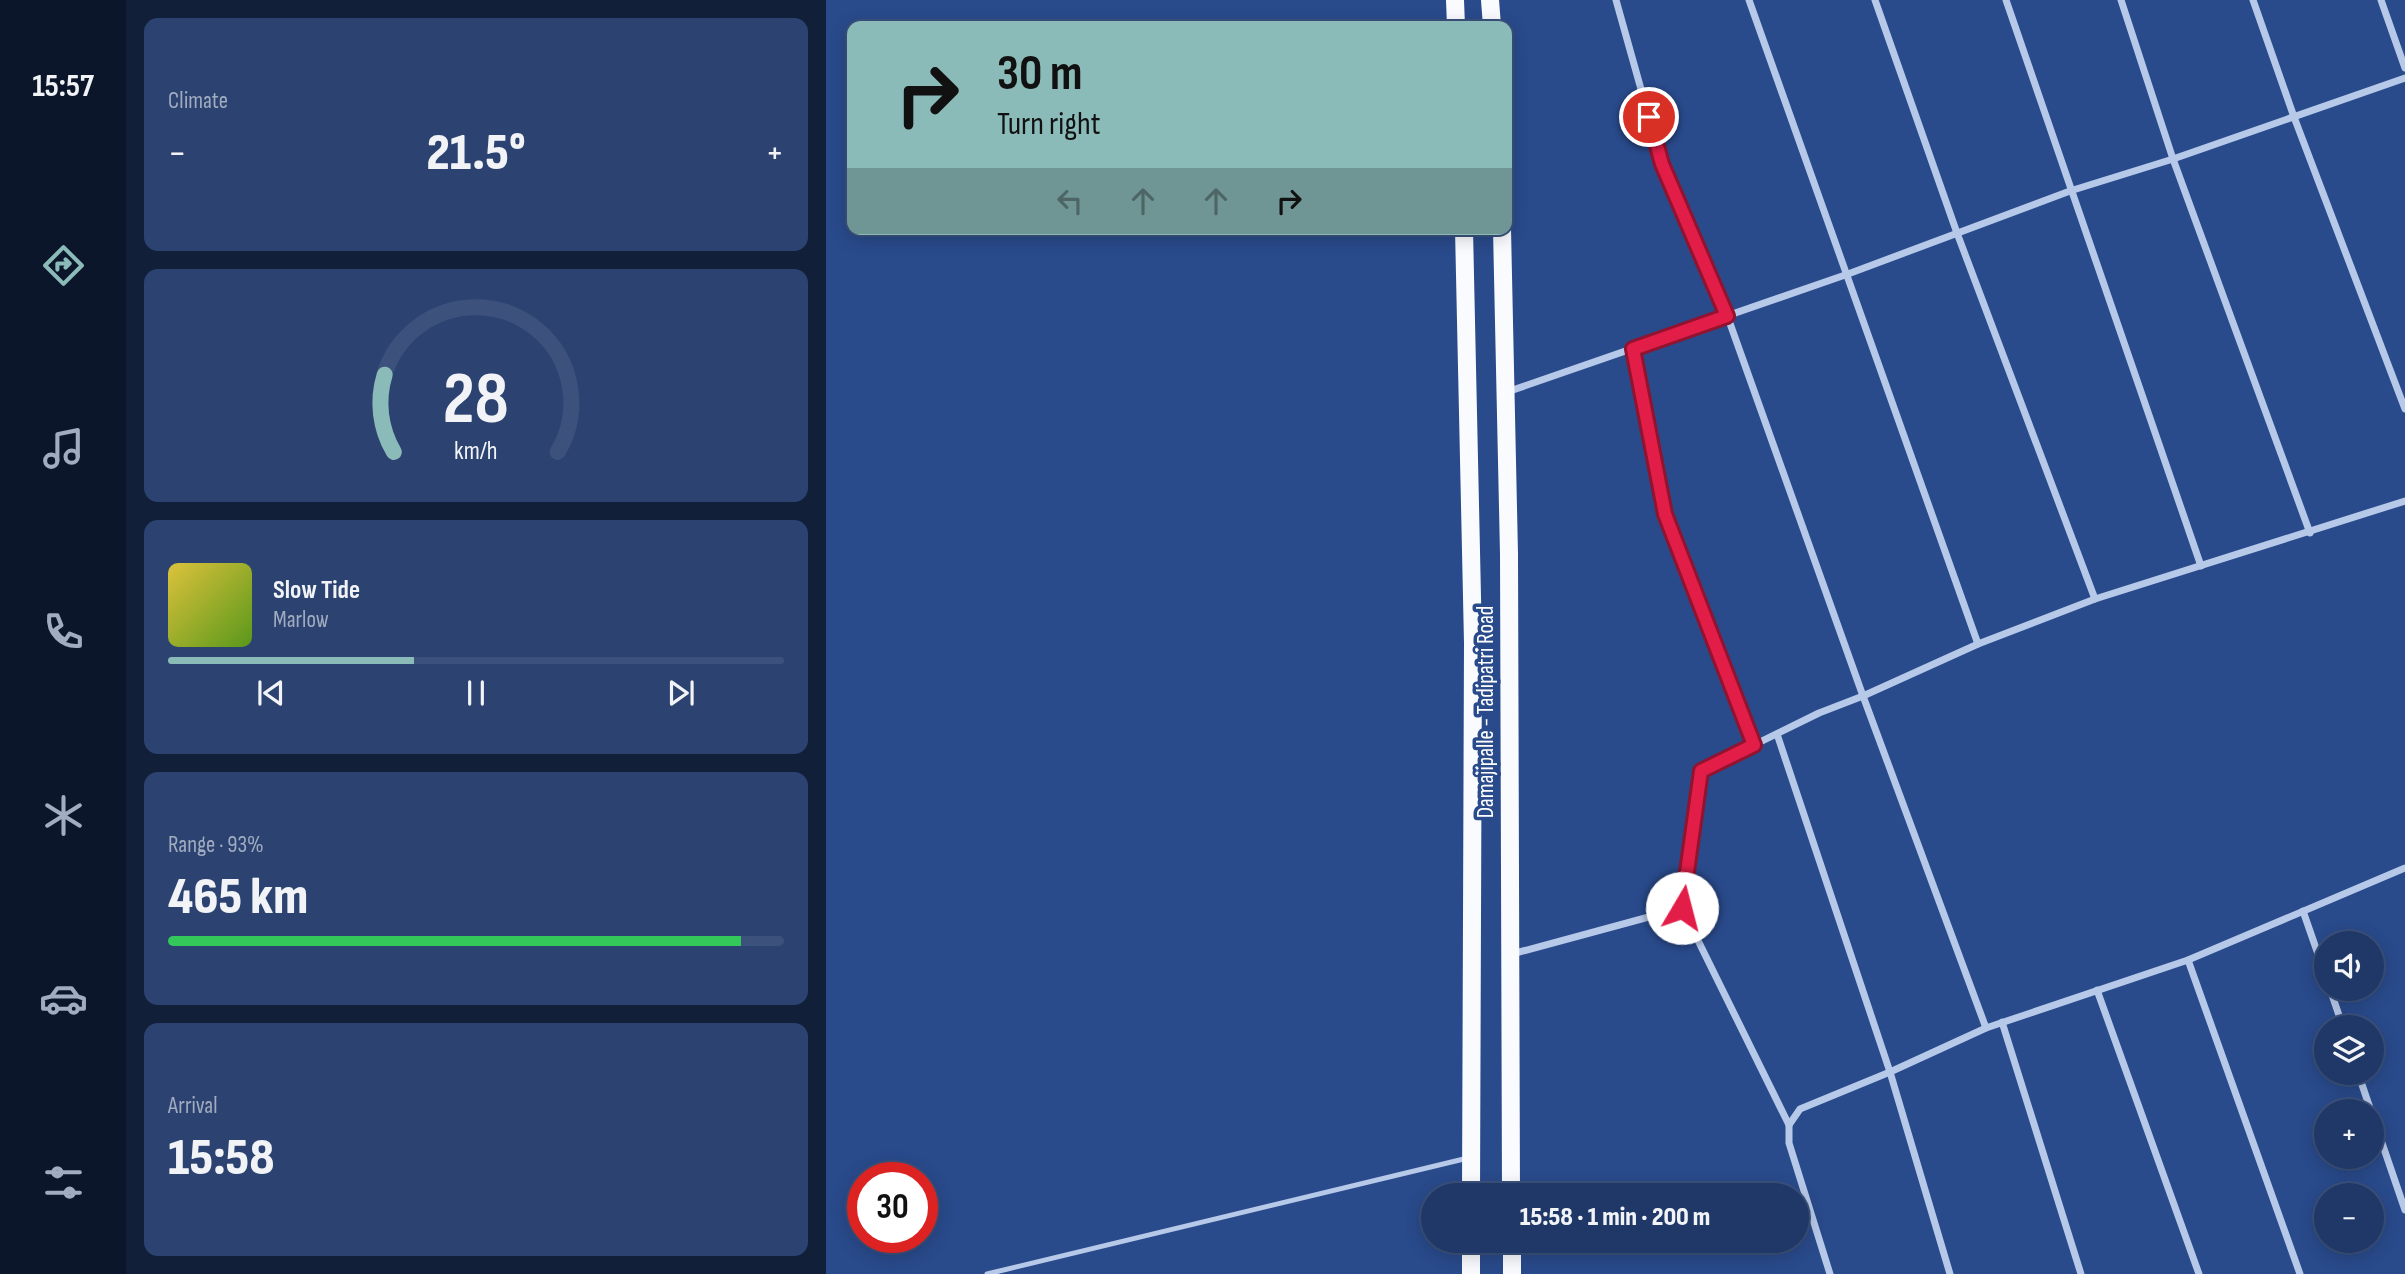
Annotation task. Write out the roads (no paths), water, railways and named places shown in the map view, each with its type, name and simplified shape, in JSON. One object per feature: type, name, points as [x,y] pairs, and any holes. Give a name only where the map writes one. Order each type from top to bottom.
[{"type":"main road","points":[[1455,0],[1456,21]]},
{"type":"main road","points":[[1490,0],[1492,21]]},
{"type":"main road","name":"Damajipalle - Tadipatri Road","points":[[1464,235],[1473,643],[1471,1183]]},
{"type":"main road","name":"Damajipalle - Tadipatri Road","points":[[1502,235],[1507,393],[1511,1183]]},
{"type":"main road","points":[[1471,1253],[1471,1274]]},
{"type":"main road","points":[[1512,1253],[1512,1274]]},
{"type":"street","points":[[1616,0],[1662,164],[1727,316],[1986,1028]]},
{"type":"street","points":[[1749,0],[1978,644]]},
{"type":"street","points":[[1875,0],[1957,233],[2095,599]]},
{"type":"street","points":[[2006,0],[2202,566]]},
{"type":"street","points":[[2121,0],[2173,159],[2310,533]]},
{"type":"street","points":[[2253,0],[2294,117],[2405,409]]},
{"type":"street","points":[[2381,0],[2405,68]]},
{"type":"street","points":[[1507,393],[1848,274],[2070,191],[2173,159],[2405,78]]},
{"type":"street","points":[[1633,349],[1665,514],[1754,745]]},
{"type":"street","points":[[1830,1274],[1788,1143],[1789,1125],[1682,908],[1701,771],[1819,713],[1978,644],[2095,599],[2405,501]]},
{"type":"street","points":[[1777,734],[1890,1072],[1950,1274]]},
{"type":"street","points":[[1789,1125],[1800,1110],[1986,1028],[2188,960],[2405,868]]},
{"type":"street","points":[[1509,954],[1682,908]]},
{"type":"street","points":[[2303,911],[2314,943]]},
{"type":"street","points":[[2188,960],[2300,1274]]},
{"type":"street","points":[[2098,990],[2199,1274]]},
{"type":"street","points":[[2002,1022],[2081,1274]]},
{"type":"street","points":[[2362,1085],[2405,1210]]},
{"type":"lane","points":[[987,1274],[1471,1157]]}]
